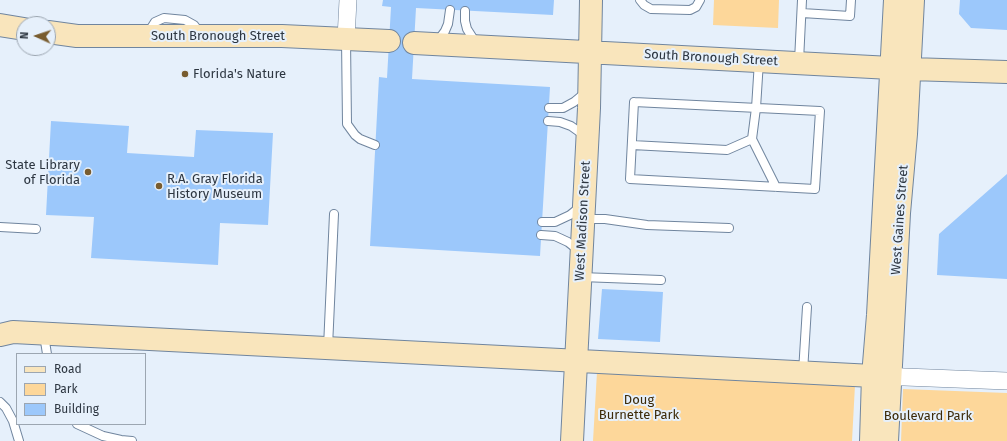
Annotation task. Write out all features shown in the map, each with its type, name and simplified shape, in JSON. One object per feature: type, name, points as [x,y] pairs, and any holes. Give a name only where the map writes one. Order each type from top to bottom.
[{"type":"street","points":[[346,39],[348,0]]},
{"type":"street","name":"West Madison Street","points":[[572,441],[588,138],[591,0]]},
{"type":"street","name":"West Gaines Street","points":[[871,441],[882,376],[899,213],[901,68],[895,0]]},
{"type":"street","name":"West Gaines Street","points":[[901,68],[913,0]]},
{"type":"street","points":[[0,25],[16,28]]},
{"type":"street","name":"South Bronough Street","points":[[56,33],[77,36],[282,36],[389,41]]},
{"type":"street","name":"South Bronough Street","points":[[425,43],[901,68],[1007,72]]},
{"type":"street","points":[[0,335],[13,332],[45,344],[328,349],[803,373],[1007,381]]},
{"type":"street","name":"West Gaines Street","points":[[882,376],[887,441]]},
{"type":"lane","points":[[640,0],[644,5],[651,9],[690,10],[696,7],[700,0]]},
{"type":"lane","points":[[799,62],[802,0]]},
{"type":"lane","points":[[802,14],[850,16],[851,0]]},
{"type":"lane","points":[[425,43],[443,35],[448,24],[450,10]]},
{"type":"lane","points":[[465,11],[467,29],[478,46]]},
{"type":"lane","points":[[346,39],[347,124],[360,139],[375,145]]},
{"type":"lane","points":[[759,60],[756,108],[752,139],[776,187]]},
{"type":"lane","points":[[549,108],[563,108],[574,102],[590,89]]},
{"type":"lane","points":[[634,102],[756,108],[820,111],[815,189],[630,179],[634,102]]},
{"type":"lane","points":[[548,121],[560,122],[571,126],[588,138]]},
{"type":"lane","points":[[632,145],[727,150],[752,139]]},
{"type":"lane","points":[[542,222],[556,222],[570,215],[584,212],[605,218],[647,225],[729,228]]},
{"type":"lane","points":[[328,349],[334,214]]},
{"type":"lane","points":[[0,227],[36,229]]},
{"type":"lane","points":[[541,235],[555,236],[568,242],[582,253]]},
{"type":"lane","points":[[580,276],[661,280]]},
{"type":"lane","points":[[803,373],[807,306]]},
{"type":"lane","points":[[0,402],[6,408],[13,421],[19,441]]},
{"type":"lane","points":[[79,425],[103,436],[132,441]]},
{"type":"green space","points":[[714,0],[779,0],[778,28],[713,25]]},
{"type":"green space","name":"Doug Burnette Park","points":[[597,372],[855,385],[852,441],[593,441]]},
{"type":"green space","name":"Boulevard Park","points":[[903,389],[1007,393],[1007,441],[901,441]]},
{"type":"building","points":[[383,0],[554,0],[553,15],[416,8],[412,79],[550,87],[540,256],[370,246],[379,77],[387,78],[391,7],[382,6]]},
{"type":"building","points":[[960,0],[1007,0],[1007,30],[971,28],[959,14]]},
{"type":"building","name":"R.A. Gray Florida History Museum","points":[[51,121],[129,126],[127,153],[194,157],[196,130],[273,133],[268,225],[220,223],[218,265],[91,258],[94,217],[46,215]]},
{"type":"building","points":[[1007,174],[1007,279],[937,275],[939,234]]},
{"type":"building","points":[[602,289],[663,292],[660,342],[598,339]]},
{"type":"place","name":"Florida's Nature","points":[[185,74]]},
{"type":"place","name":"State Library of Florida","points":[[88,172]]},
{"type":"place","name":"R.A. Gray Florida History Museum","points":[[159,186]]}]
